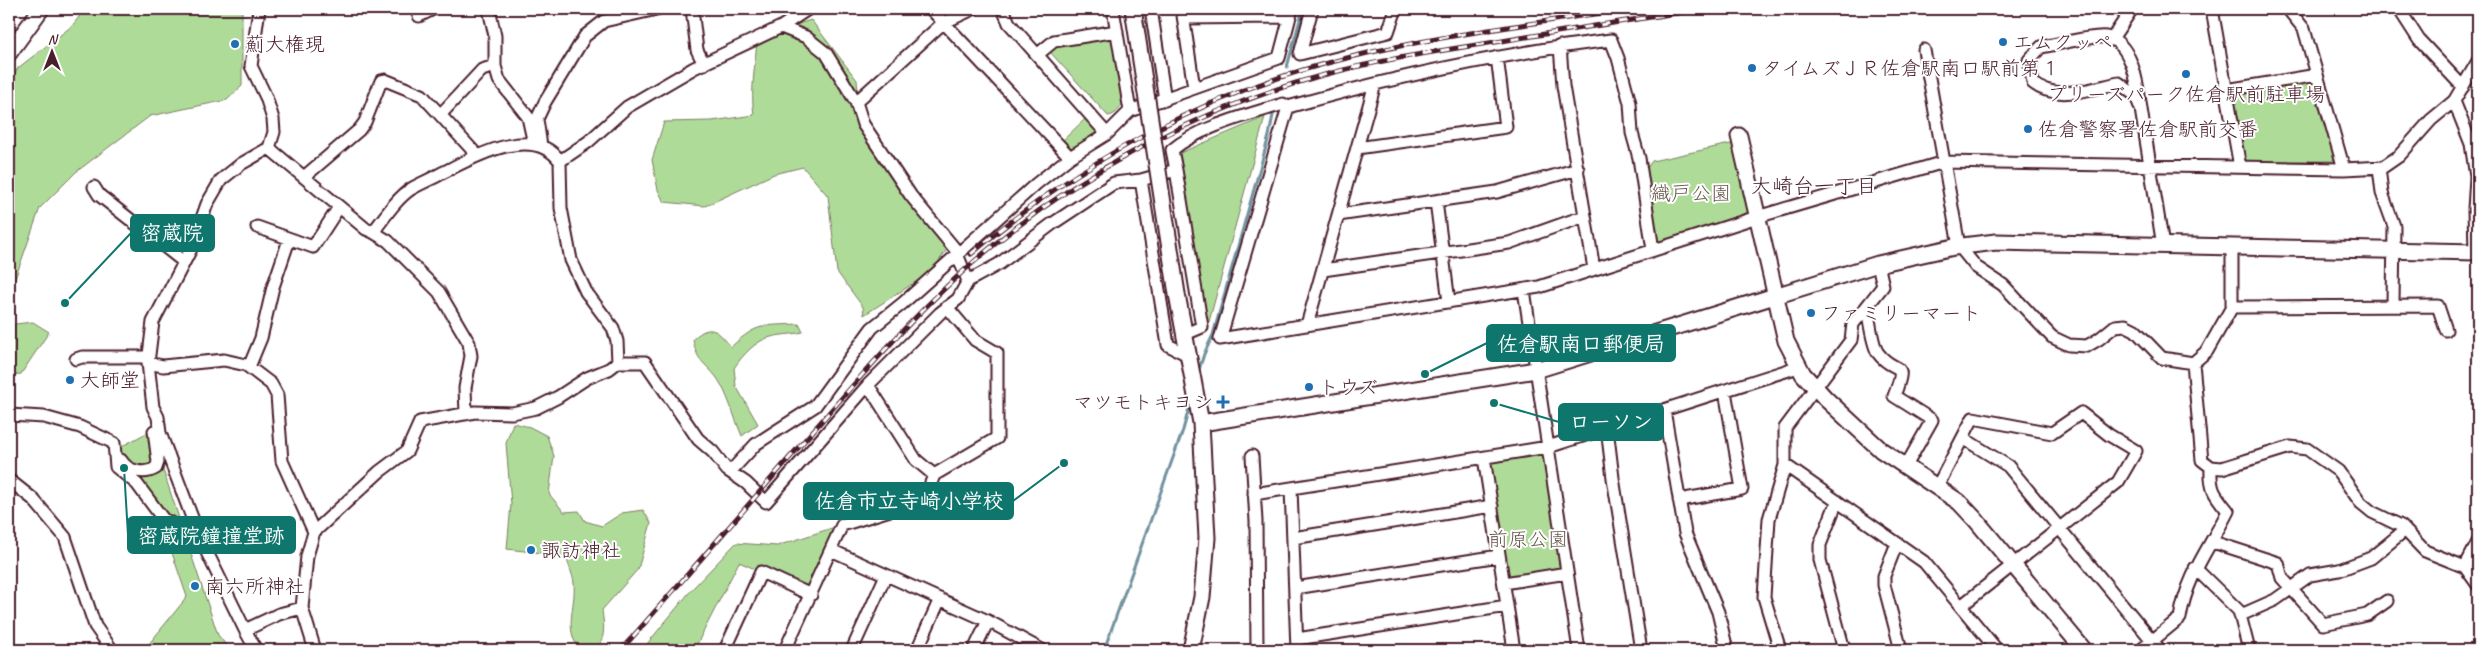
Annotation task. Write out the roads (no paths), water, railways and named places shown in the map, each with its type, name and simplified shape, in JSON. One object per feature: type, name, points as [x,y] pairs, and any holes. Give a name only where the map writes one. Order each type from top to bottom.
[{"type":"street","points":[[9,52],[41,9]]},
{"type":"street","points":[[9,415],[44,417],[89,431],[114,442],[122,463],[130,469],[139,472],[151,472],[156,468],[158,462],[148,360],[153,322],[184,262],[207,204],[222,180],[241,164],[269,148],[274,132],[273,120],[266,97],[251,66],[259,9]]},
{"type":"street","points":[[419,16],[432,9]]},
{"type":"street","points":[[489,9],[495,36],[495,66],[499,80],[528,118],[537,146]]},
{"type":"street","points":[[537,146],[537,119],[584,36],[604,21],[657,9]]},
{"type":"street","points":[[692,9],[697,50],[704,64]]},
{"type":"street","points":[[560,161],[588,142],[627,107],[704,64],[781,27],[808,9]]},
{"type":"street","points":[[931,9],[1070,157]]},
{"type":"street","points":[[856,102],[943,23],[974,9]]},
{"type":"street","points":[[1003,9],[1008,23],[1107,134]]},
{"type":"street","points":[[1113,9],[1130,111]]},
{"type":"street","points":[[1133,9],[1186,354],[1201,424],[1207,548],[1202,597],[1191,650]]},
{"type":"street","points":[[1151,9],[1165,100]]},
{"type":"street","points":[[1312,9],[1300,54],[1388,32],[1397,9]]},
{"type":"street","points":[[2111,40],[2132,9]]},
{"type":"street","points":[[2212,9],[2240,167]]},
{"type":"street","points":[[2288,9],[2304,29],[2344,169]]},
{"type":"street","points":[[2399,9],[2419,40],[2463,88]]},
{"type":"street","points":[[730,472],[756,444],[815,406],[872,328],[1036,184],[1070,157],[1107,134],[1130,111],[1279,58],[1291,13],[1183,13],[1194,88]]},
{"type":"street","points":[[781,27],[806,37],[826,53],[856,102],[863,124],[911,196],[955,249],[968,281]]},
{"type":"street","points":[[1037,55],[1054,41],[1117,31]]},
{"type":"street","points":[[2141,109],[2136,96],[2119,83],[2064,93],[2049,92],[2033,83],[2030,60],[2041,47],[2105,37],[2119,43],[2136,73],[2162,246]]},
{"type":"street","points":[[1184,336],[1202,327],[1172,150],[1179,144],[1222,124],[1282,104],[1288,107],[1375,84],[1497,57],[1560,46],[1611,40],[1630,102],[1632,133],[1639,158],[1653,250]]},
{"type":"street","points":[[1560,46],[1563,86],[1594,269]]},
{"type":"street","points":[[1924,50],[1958,246],[1976,266],[2003,285],[2052,337],[2070,345],[2086,346],[2099,339],[2115,326],[2125,325],[2135,330],[2162,358],[2192,363],[2207,351],[2232,307],[2232,248]]},
{"type":"street","points":[[1357,148],[1506,127],[1497,57]]},
{"type":"street","points":[[1288,107],[1220,339],[1539,288],[1757,217],[1944,162],[2379,168],[2400,156],[2431,120],[2454,101],[2478,61]]},
{"type":"street","points":[[441,114],[482,70],[495,66]]},
{"type":"street","points":[[2226,90],[2317,75]]},
{"type":"street","points":[[304,177],[365,122],[381,81],[391,81],[422,95],[476,154]]},
{"type":"street","points":[[1307,325],[1375,84]]},
{"type":"street","points":[[1201,424],[1536,370],[1878,264],[1914,254],[1958,246],[1996,242],[2476,252],[2476,177],[2471,144],[2454,101]]},
{"type":"street","points":[[1739,136],[1786,341],[1798,367],[1816,388],[1881,450],[1958,502],[1975,518],[2084,650]]},
{"type":"street","points":[[373,232],[411,189],[476,154],[496,148],[537,146],[556,155],[560,161],[561,208],[571,260],[586,292],[613,328],[617,341],[618,362]]},
{"type":"street","points":[[269,148],[339,207],[366,228],[388,241],[439,292],[469,343],[471,356],[465,388],[466,414]]},
{"type":"street","points":[[2379,168],[2382,193],[2394,226],[2393,306]]},
{"type":"street","points":[[1338,215],[1497,192],[1578,169]]},
{"type":"street","points":[[315,650],[302,608],[307,556],[314,532],[379,472],[407,451],[420,422],[466,414],[512,413],[536,408],[558,397],[587,378],[609,369],[618,362],[644,362],[698,439],[713,452],[730,472],[766,502],[868,385],[947,306],[958,299],[968,281],[999,264],[1052,224],[1114,183],[1141,180],[1176,170]]},
{"type":"street","points":[[1141,180],[1168,344],[1186,354]]},
{"type":"street","points":[[94,186],[100,195],[184,262]]},
{"type":"street","points":[[1436,201],[1450,302]]},
{"type":"street","points":[[257,227],[313,247],[339,207]]},
{"type":"street","points":[[1323,270],[1509,243],[1585,216]]},
{"type":"street","points":[[249,367],[261,338],[273,287],[289,240]]},
{"type":"street","points":[[1780,650],[1764,597],[1769,518],[1785,465],[1785,428],[1851,340],[1853,324],[1884,286],[1878,264]]},
{"type":"street","points":[[1524,290],[1579,650]]},
{"type":"street","points":[[785,650],[842,525],[925,499],[934,475],[997,438],[997,353],[976,340],[947,306]]},
{"type":"street","points":[[2232,307],[2438,306],[2446,330]]},
{"type":"street","points":[[1867,307],[1878,352],[1901,371],[1902,376],[1894,396],[1932,420],[1906,466]]},
{"type":"street","points":[[76,359],[82,357],[148,360],[163,366],[224,360],[249,367],[271,384],[277,395],[282,461],[314,532]]},
{"type":"street","points":[[2192,363],[2202,460],[2211,467],[2222,468],[2290,447],[2306,449],[2338,471],[2366,507],[2405,530],[2425,551],[2465,567],[2478,585]]},
{"type":"street","points":[[1254,494],[1548,447],[1798,367]]},
{"type":"street","points":[[868,385],[916,460],[934,475]]},
{"type":"street","points":[[1679,500],[1742,489],[1725,390]]},
{"type":"street","points":[[153,407],[158,418],[160,433],[199,536],[256,650]]},
{"type":"street","points":[[1664,410],[1685,533],[1718,612],[1727,650]]},
{"type":"street","points":[[1937,487],[1973,418],[2052,433],[2081,413],[2109,435],[2136,451],[2118,482],[1961,606]]},
{"type":"street","points":[[1607,428],[1613,478],[1641,650]]},
{"type":"street","points":[[1963,438],[2008,466],[2160,650]]},
{"type":"street","points":[[114,445],[116,467],[137,484],[163,519],[199,536]]},
{"type":"street","points":[[1252,456],[1256,521],[1257,650]]},
{"type":"street","points":[[1484,458],[1514,650]]},
{"type":"street","points":[[1785,465],[1924,562],[1997,650]]},
{"type":"street","points":[[2141,650],[2180,618],[2183,597],[2195,568],[2213,542],[2228,511],[2214,493],[2211,484],[2211,467]]},
{"type":"street","points":[[9,480],[33,499],[65,537],[95,626],[112,650]]},
{"type":"street","points":[[1291,488],[1297,645],[1508,606]]},
{"type":"street","points":[[1837,501],[1820,545],[1820,560],[1844,650]]},
{"type":"street","points":[[1293,538],[1492,506]]},
{"type":"street","points":[[2241,615],[2275,600],[2310,575],[2339,570],[2372,558],[2405,530]]},
{"type":"street","points":[[2213,542],[2278,562],[2282,578],[2323,624],[2367,615],[2387,601]]},
{"type":"street","points":[[2465,567],[2478,542]]},
{"type":"street","points":[[1897,543],[1884,576],[1884,586],[1901,650]]},
{"type":"street","points":[[831,550],[988,621],[1037,649]]},
{"type":"street","points":[[1295,588],[1499,556]]},
{"type":"street","points":[[2195,568],[2241,615],[2249,650]]},
{"type":"street","points":[[725,650],[760,572],[811,595]]},
{"type":"street","points":[[1504,583],[1567,573]]},
{"type":"street","points":[[852,650],[886,575]]},
{"type":"street","points":[[917,650],[940,599]]},
{"type":"street","points":[[245,630],[279,614],[302,608]]},
{"type":"street","points":[[974,650],[988,621]]},
{"type":"waterway","points":[[1287,67],[1303,9]]},
{"type":"waterway","points":[[1198,373],[1213,335],[1269,136],[1273,115]]},
{"type":"waterway","points":[[1104,650],[1183,430],[1191,401]]},
{"type":"railway","points":[[971,254],[1012,220],[1101,160],[1195,110],[1245,90],[1295,72],[1381,50],[1486,30],[1626,9]]},
{"type":"railway","points":[[621,650],[856,383],[923,310],[995,244],[1064,193],[1101,170],[1138,149],[1216,112],[1296,83],[1347,69],[1424,54],[1704,9]]},
{"type":"place","name":"エムクッペ","points":[[2003,42]]},
{"type":"place","name":"薊大権現","points":[[235,44]]},
{"type":"place","name":"タイムズＪＲ佐倉駅南口駅前第１","points":[[1752,68]]},
{"type":"place","name":"プリーズパーク佐倉駅前駐車場","points":[[2186,74]]},
{"type":"place","name":"佐倉警察署佐倉駅前交番","points":[[2028,129]]},
{"type":"place","name":"密蔵院","points":[[65,303]]},
{"type":"place","name":"ファミリーマート","points":[[1811,313]]},
{"type":"place","name":"佐倉駅南口郵便局","points":[[1425,374]]},
{"type":"place","name":"大師堂","points":[[70,380]]},
{"type":"place","name":"トウズ","points":[[1309,387]]},
{"type":"place","name":"マツモトキヨシ","points":[[1223,402]]},
{"type":"place","name":"ローソン","points":[[1494,403]]},
{"type":"place","name":"佐倉市立寺崎小学校","points":[[1064,463]]},
{"type":"place","name":"密蔵院鐘撞堂跡","points":[[124,468]]},
{"type":"place","name":"諏訪神社","points":[[531,550]]},
{"type":"place","name":"南六所神社","points":[[195,586]]},
{"type":"district","name":"大崎台一丁目","points":[[1814,186]]},
{"type":"park label","name":"織戸公園","points":[[1691,193]]},
{"type":"park label","name":"前原公園","points":[[1528,539]]}]
